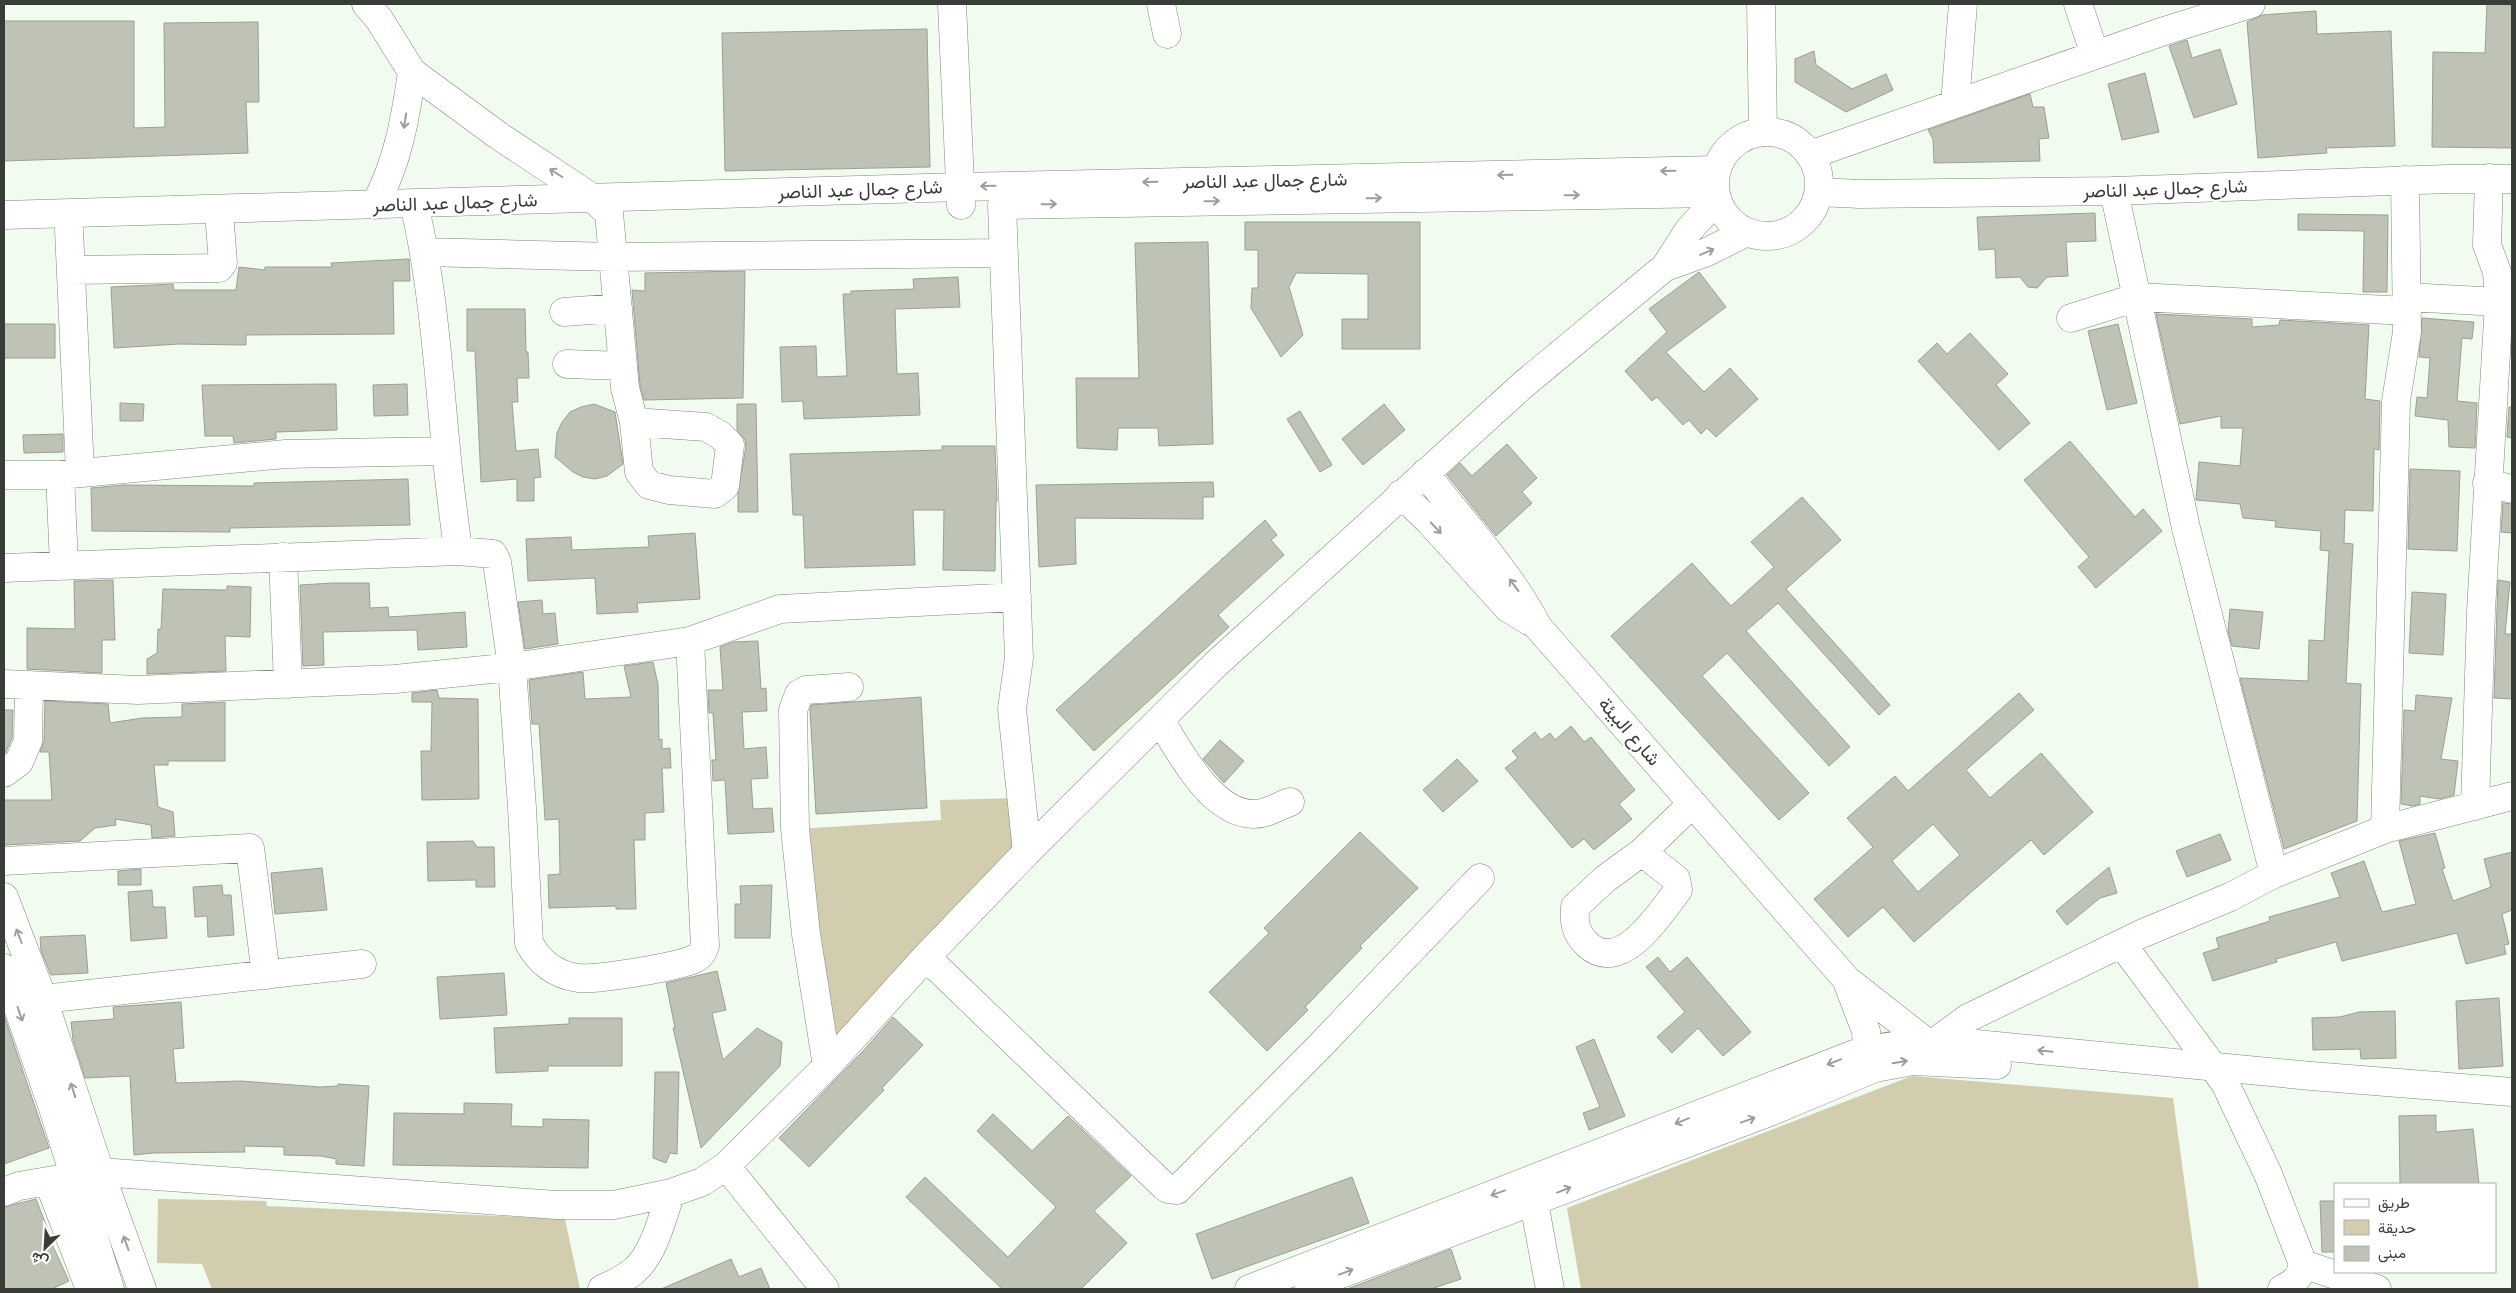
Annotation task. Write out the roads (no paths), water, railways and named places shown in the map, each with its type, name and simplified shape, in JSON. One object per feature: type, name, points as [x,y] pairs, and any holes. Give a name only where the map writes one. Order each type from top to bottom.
[{"type":"street","points":[[366,4],[379,19],[412,72],[499,136],[600,205],[613,257],[625,388],[634,422]]},
{"type":"street","points":[[952,4],[961,196]]},
{"type":"street","points":[[1161,4],[1166,34]]},
{"type":"street","points":[[1761,4],[1763,132]]},
{"type":"street","points":[[1955,103],[1963,4]]},
{"type":"street","points":[[2078,4],[2095,55]]},
{"type":"street","points":[[1810,155],[2095,55],[2251,4]]},
{"type":"street","points":[[375,205],[400,142],[412,72]]},
{"type":"street","points":[[4,1192],[19,1186],[100,1172],[557,1205],[614,1205],[671,1194],[702,1182],[726,1166],[827,1066],[926,957],[1027,852],[1216,664],[1524,384],[1665,266],[1716,187],[1729,148],[1739,140],[1763,132],[1789,137],[1810,155],[1816,166],[1819,192],[1810,213],[1793,230],[1770,236],[1747,232],[1728,219],[1716,187]]},
{"type":"street","points":[[2475,806],[2500,486],[2504,377],[2497,272],[2487,246],[2501,179]]},
{"type":"street","name":"شارع جمال عبد الناصر","points":[[1819,192],[1869,194],[2114,191],[2405,180],[2501,179]]},
{"type":"street","points":[[2385,829],[2396,401],[2403,363],[2407,304],[2405,180]]},
{"type":"street","name":"شارع جمال عبد الناصر","points":[[4,233],[220,225],[416,210],[600,205],[961,196],[1716,187]]},
{"type":"street","name":"شارع جمال عبد الناصر","points":[[961,196],[1002,205],[1716,187]]},
{"type":"street","points":[[2114,191],[2186,528],[2274,874]]},
{"type":"street","name":"شارع جمال عبد الناصر","points":[[4,215],[375,205],[416,210]]},
{"type":"street","points":[[1002,205],[1020,658],[1012,709],[1027,852]]},
{"type":"street","points":[[416,210],[425,252],[437,342],[446,451],[458,551]]},
{"type":"street","points":[[71,270],[219,268],[222,263],[220,225]]},
{"type":"street","points":[[64,564],[70,473],[71,270],[69,230]]},
{"type":"street","points":[[1665,266],[1707,252],[1747,232]]},
{"type":"street","points":[[425,252],[613,257],[1004,253]]},
{"type":"street","points":[[2071,318],[2138,297],[2407,304],[2499,302]]},
{"type":"street","points":[[564,312],[618,308]]},
{"type":"street","points":[[567,364],[623,366]]},
{"type":"street","points":[[4,475],[70,473],[286,454],[446,451]]},
{"type":"street","name":"شارع البيئة","points":[[1425,473],[1524,599],[1538,627],[1846,980],[1930,1042]]},
{"type":"street","points":[[1401,494],[1436,528],[1508,608],[1538,627]]},
{"type":"street","points":[[4,568],[64,564],[458,551],[492,554],[496,562],[512,667],[529,944],[536,957],[556,971],[578,978],[635,973],[696,959],[702,954],[706,946],[690,640]]},
{"type":"street","points":[[283,558],[288,684]]},
{"type":"street","points":[[4,773],[19,762],[28,741],[16,685],[138,690],[395,679],[512,667],[690,640],[780,609],[1017,597]]},
{"type":"street","points":[[827,1066],[806,934],[795,829],[793,710],[799,694],[806,690],[849,687]]},
{"type":"street","points":[[1160,720],[1193,772],[1225,807],[1254,815],[1290,802]]},
{"type":"street","points":[[1930,1042],[1968,1018],[2122,944],[2230,897],[2274,874],[2385,829],[2512,796]]},
{"type":"street","points":[[1642,852],[1692,804]]},
{"type":"street","points":[[4,862],[250,848],[266,975]]},
{"type":"street","points":[[926,957],[1164,1186],[1168,1189],[1178,1190],[1311,1055],[1480,878]]},
{"type":"street","points":[[4,898],[43,1000],[100,1172],[142,1289]]},
{"type":"street","points":[[2122,944],[2219,1075],[2268,1174],[2303,1264],[2298,1278],[2292,1285],[2282,1289]]},
{"type":"street","points":[[43,1000],[362,964]]},
{"type":"street","points":[[4,968],[52,1105],[61,1180],[94,1289]]},
{"type":"street","name":"شارع البيئة","points":[[1846,980],[1860,1011],[1868,1041],[1867,1050]]},
{"type":"street","points":[[1300,1289],[1867,1050],[1930,1042],[2512,1106]]},
{"type":"street","points":[[1249,1289],[1770,1112],[1861,1073],[1903,1062],[1980,1063],[2512,1092]]},
{"type":"street","points":[[726,1166],[825,1289]]},
{"type":"street","points":[[1531,1192],[1550,1289]]},
{"type":"street","points":[[602,1289],[625,1278],[637,1268],[650,1249],[671,1194]]},
{"type":"street","points":[[2303,1264],[2377,1289]]}]
